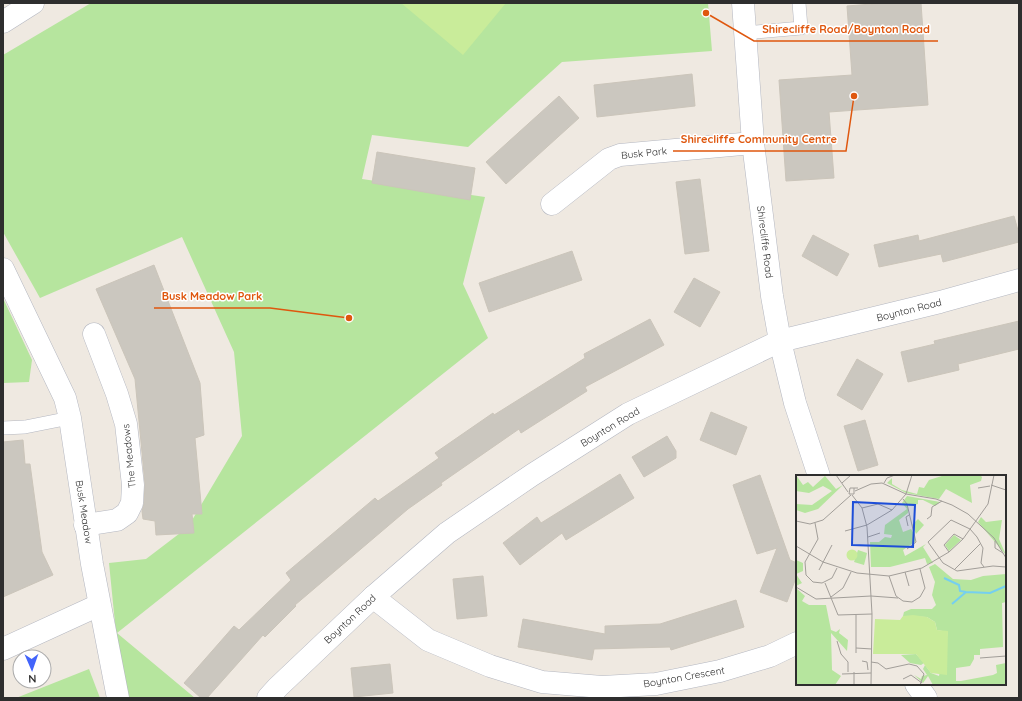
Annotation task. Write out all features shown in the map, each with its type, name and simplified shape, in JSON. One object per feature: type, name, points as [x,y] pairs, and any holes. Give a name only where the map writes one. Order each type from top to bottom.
[{"type":"street","points":[[3,22],[33,3]]},
{"type":"street","name":"Shirecliffe Road","points":[[743,3],[753,143],[772,296],[780,341],[795,403],[819,475]]},
{"type":"street","name":"Busk Park","points":[[552,204],[609,159],[620,155],[753,143]]},
{"type":"street","name":"Busk Meadow","points":[[3,269],[65,398],[70,418],[85,525],[99,605],[118,698]]},
{"type":"street","name":"Boynton Road","points":[[268,698],[373,597],[447,533],[532,475],[628,414],[706,378],[780,341],[940,302],[1019,280]]},
{"type":"street","name":"The Meadows","points":[[85,525],[116,520],[127,513],[132,503],[134,485],[126,424],[94,334]]},
{"type":"street","name":"Boynton Crescent","points":[[373,597],[428,640],[490,666],[542,682],[602,687],[656,684],[720,671],[770,656],[796,643]]},
{"type":"street","points":[[3,649],[99,605]]},
{"type":"street","points":[[917,685],[926,698]]},
{"type":"lane","points":[[745,33],[801,28],[799,3]]},
{"type":"lane","points":[[3,428],[25,427],[70,418]]},
{"type":"green space","points":[[91,3],[708,3],[712,51],[562,62],[468,147],[372,135],[362,179],[485,197],[463,284],[488,338],[117,633],[195,698],[129,698],[116,633],[109,563],[146,559],[188,527],[242,436],[234,352],[182,237],[40,298],[3,232],[3,55]]},
{"type":"green space","points":[[401,3],[506,3],[463,55]]},
{"type":"green space","points":[[3,298],[32,360],[29,382],[3,383]]},
{"type":"green space","points":[[89,669],[100,698],[16,698],[39,689],[52,689],[52,684]]},
{"type":"building","points":[[884,3],[921,3],[928,105],[829,112],[834,178],[786,181],[779,80],[852,75],[847,6]]},
{"type":"building","points":[[692,74],[695,106],[597,117],[594,85]]},
{"type":"building","points":[[559,96],[579,118],[506,184],[486,162]]},
{"type":"building","points":[[377,152],[475,168],[470,200],[372,183]]},
{"type":"building","points":[[700,179],[709,251],[685,254],[676,182]]},
{"type":"building","points":[[1014,216],[1019,234],[1019,242],[943,262],[941,254],[879,267],[874,245],[918,235],[919,241]]},
{"type":"building","points":[[813,235],[849,254],[837,276],[802,256]]},
{"type":"building","points":[[572,251],[582,280],[489,312],[479,283]]},
{"type":"building","points":[[154,265],[200,383],[204,435],[195,438],[202,514],[192,514],[194,533],[156,535],[155,521],[143,519],[142,511],[144,504],[145,484],[135,379],[96,289]]},
{"type":"building","points":[[694,278],[720,292],[700,327],[674,312]]},
{"type":"building","points":[[650,319],[664,345],[585,387],[587,391],[521,433],[519,429],[441,483],[442,485],[408,509],[295,605],[296,606],[265,637],[263,635],[207,698],[201,698],[184,683],[234,626],[239,630],[291,580],[286,573],[375,498],[378,501],[439,458],[435,453],[493,413],[494,415],[585,358],[584,354]]},
{"type":"building","points":[[1019,321],[1019,349],[958,364],[959,370],[908,382],[901,352],[935,344],[934,341]]},
{"type":"building","points":[[857,359],[883,374],[862,410],[837,395]]},
{"type":"building","points":[[711,412],[747,427],[736,455],[700,440]]},
{"type":"building","points":[[865,420],[878,465],[858,471],[844,426]]},
{"type":"building","points":[[667,436],[676,451],[676,458],[644,477],[632,457]]},
{"type":"building","points":[[23,440],[25,464],[30,464],[42,552],[53,575],[3,597],[3,442]]},
{"type":"building","points":[[620,474],[634,498],[566,540],[562,533],[520,565],[503,543],[537,517],[541,523]]},
{"type":"building","points":[[760,475],[790,560],[796,563],[796,578],[787,602],[760,592],[777,548],[757,554],[733,485]]},
{"type":"building","points":[[483,576],[487,616],[457,619],[453,579]]},
{"type":"building","points":[[736,600],[744,627],[671,650],[670,647],[594,649],[592,660],[518,647],[523,619],[605,634],[605,626],[660,624]]},
{"type":"building","points":[[390,664],[393,693],[354,697],[351,668]]},
{"type":"place","name":"Shirecliffe Road/Boynton Road","points":[[706,13]]},
{"type":"place","name":"Shirecliffe Community Centre","points":[[854,96]]},
{"type":"place","name":"Busk Meadow Park","points":[[349,318]]}]
